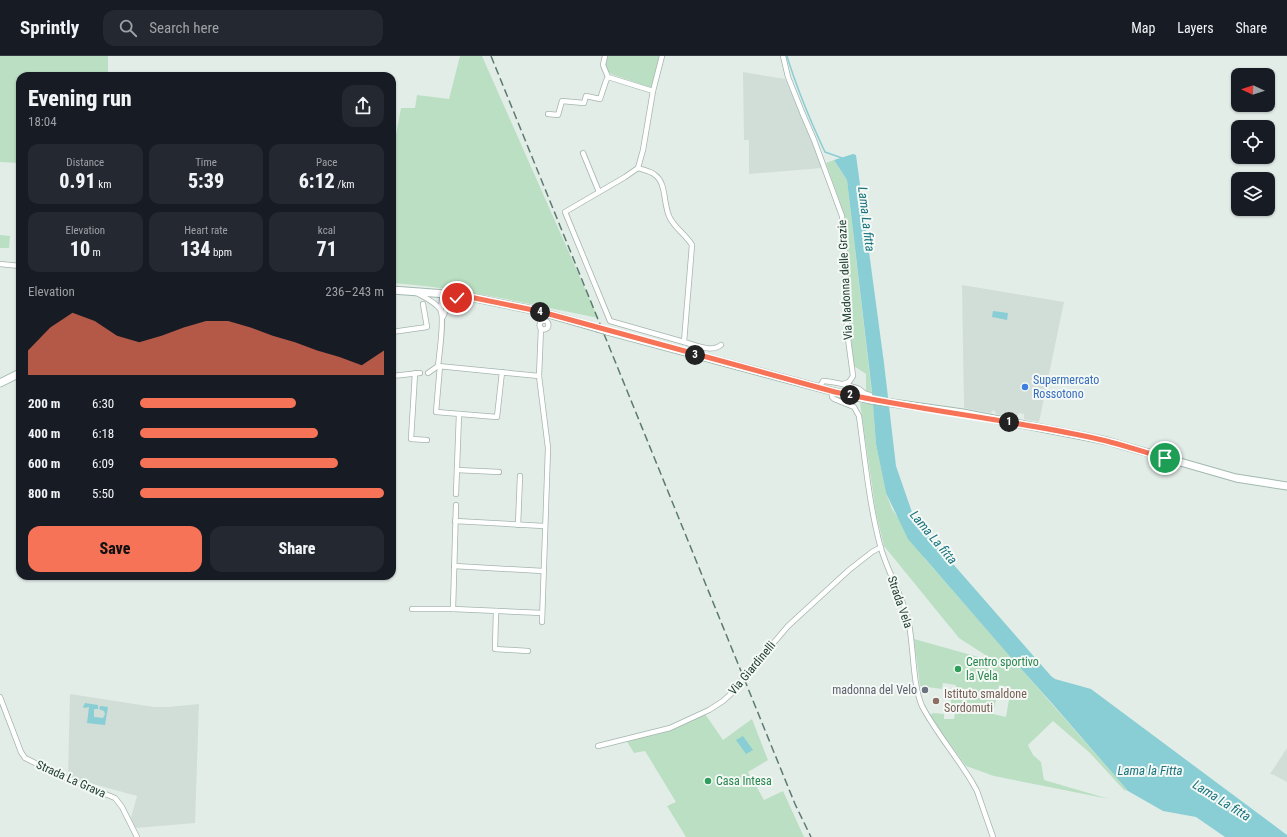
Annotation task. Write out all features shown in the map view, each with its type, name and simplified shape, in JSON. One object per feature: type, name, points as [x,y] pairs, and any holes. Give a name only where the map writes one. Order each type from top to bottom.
[{"type":"main road","points":[[396,290],[460,295],[538,311],[819,388],[871,400],[963,413],[1088,436],[1236,478],[1287,486]]},
{"type":"main road","points":[[0,383],[16,376]]},
{"type":"street","points":[[548,114],[558,116],[562,101],[584,103],[586,96],[600,99],[608,77],[603,65],[605,56]]},
{"type":"street","points":[[662,56],[653,91],[643,150],[638,168],[565,212],[610,321],[711,350],[721,345]]},
{"type":"street","name":"Via Madonna delle Grazie","points":[[782,56],[788,77],[814,140],[842,216],[846,255],[847,331],[853,376],[849,382],[843,384]]},
{"type":"street","points":[[608,77],[653,91]]},
{"type":"street","points":[[583,153],[599,192]]},
{"type":"street","points":[[638,168],[654,174],[661,180],[670,219],[688,237],[692,245],[684,342]]},
{"type":"street","points":[[0,264],[16,266]]},
{"type":"street","points":[[415,292],[435,304],[441,310]]},
{"type":"street","points":[[445,294],[447,298],[447,307]]},
{"type":"street","points":[[445,294],[442,299],[441,310],[442,318],[436,412],[497,417],[502,372]]},
{"type":"street","points":[[442,318],[447,307],[460,295]]},
{"type":"street","points":[[396,331],[426,327],[423,304]]},
{"type":"street","points":[[541,328],[539,376],[548,448],[544,526],[542,622]]},
{"type":"street","points":[[428,373],[439,366],[539,376]]},
{"type":"street","points":[[396,376],[418,373],[411,439],[427,440]]},
{"type":"street","points":[[819,388],[823,381],[843,384],[858,388],[863,393],[870,395],[871,400]]},
{"type":"street","name":"Strada Vela","points":[[832,391],[832,397],[834,399],[854,407],[858,412],[874,516],[881,547],[908,618],[919,696],[927,714],[972,782],[993,837]]},
{"type":"street","points":[[456,494],[459,414]]},
{"type":"street","points":[[457,470],[500,472]]},
{"type":"street","points":[[518,525],[520,476]]},
{"type":"street","points":[[453,609],[456,505]]},
{"type":"street","points":[[455,521],[544,526]]},
{"type":"street","name":"Via Giardinelli","points":[[598,746],[670,728],[709,710],[723,701],[734,691],[788,626],[849,570],[881,547]]},
{"type":"street","points":[[454,566],[543,571]]},
{"type":"street","points":[[412,609],[453,609],[542,614]]},
{"type":"street","points":[[453,609],[542,614]]},
{"type":"street","points":[[496,611],[495,649],[528,651]]},
{"type":"street","name":"Strada La Grava","points":[[0,697],[21,752],[25,758],[66,778],[115,798],[122,807],[137,837]]},
{"type":"shaded area","points":[[743,72],[785,79],[809,133],[822,168],[749,174],[749,140],[744,140]]},
{"type":"shaded area","points":[[962,285],[1064,302],[1039,422],[1024,419],[1024,414],[1019,413],[1017,418],[996,414],[993,410],[991,413],[964,408]]},
{"type":"shaded area","points":[[70,694],[154,707],[199,704],[195,823],[136,828],[131,818],[137,796],[68,777]]},
{"type":"shaded area","points":[[1287,748],[1287,782],[1270,774]]},
{"type":"green space","points":[[0,56],[108,56],[108,72],[16,72],[16,163],[0,162]]},
{"type":"green space","points":[[460,56],[482,56],[598,318],[470,293],[396,283],[396,135],[401,108],[415,108],[417,95],[449,99]]},
{"type":"green space","points":[[606,56],[659,56],[652,88],[611,74],[604,65]]},
{"type":"green space","points":[[834,160],[847,180],[872,395],[866,393],[866,374],[854,366],[850,331],[845,216],[826,163]]},
{"type":"green space","points":[[0,235],[10,236],[9,248],[0,248]]},
{"type":"green space","points":[[860,403],[873,404],[876,444],[886,493],[892,509],[925,559],[1128,791],[1124,790],[1090,753],[1053,721],[1028,745],[1033,755],[1041,762],[1044,780],[1109,799],[994,776],[966,766],[929,715],[934,713],[944,714],[944,719],[954,719],[955,714],[954,712],[951,712],[950,709],[952,690],[956,690],[956,685],[943,683],[942,689],[920,686],[914,639],[989,660],[990,658],[959,638],[884,546],[876,513]],"holes":[[[999,685],[1011,688],[1006,717],[993,714]]]},
{"type":"green space","name":"Casa Intesa","points":[[705,714],[723,740],[752,719],[768,760],[748,772],[764,800],[783,791],[804,837],[686,837],[667,806],[676,802],[645,751],[634,753],[626,740]]},
{"type":"water","name":"Lama la Fitta","points":[[853,154],[856,155],[884,363],[896,466],[913,515],[926,533],[1051,676],[1055,679],[1091,689],[1287,835],[1287,837],[1225,837],[1196,817],[1163,811],[1128,791],[908,539],[886,493],[876,444],[872,392],[847,180],[834,160]]},
{"type":"water","points":[[993,311],[1008,313],[1007,320],[992,317]]},
{"type":"water","points":[[85,703],[98,705],[98,709],[94,709],[94,717],[103,718],[105,714],[104,711],[99,709],[100,706],[108,707],[105,725],[87,723],[89,707],[83,707]]},
{"type":"water","points":[[743,736],[753,750],[746,754],[736,740]]},
{"type":"waterway","name":"Lama La fitta","points":[[787,56],[804,104],[825,152],[842,158]]},
{"type":"railway","points":[[491,56],[795,804],[811,837]]},
{"type":"place","name":"Supermercato Rossotono","points":[[1025,387]]},
{"type":"place","name":"Centro sportivo la Vela","points":[[958,669]]},
{"type":"place","name":"madonna del Velo","points":[[925,690]]},
{"type":"place","name":"Istituto smaldone Sordomuti","points":[[936,701]]},
{"type":"place","name":"Casa Intesa","points":[[708,781]]},
{"type":"route","points":[[457,298],[460,295],[538,311],[835,392],[871,400],[963,413],[1088,436],[1165,458]]}]
